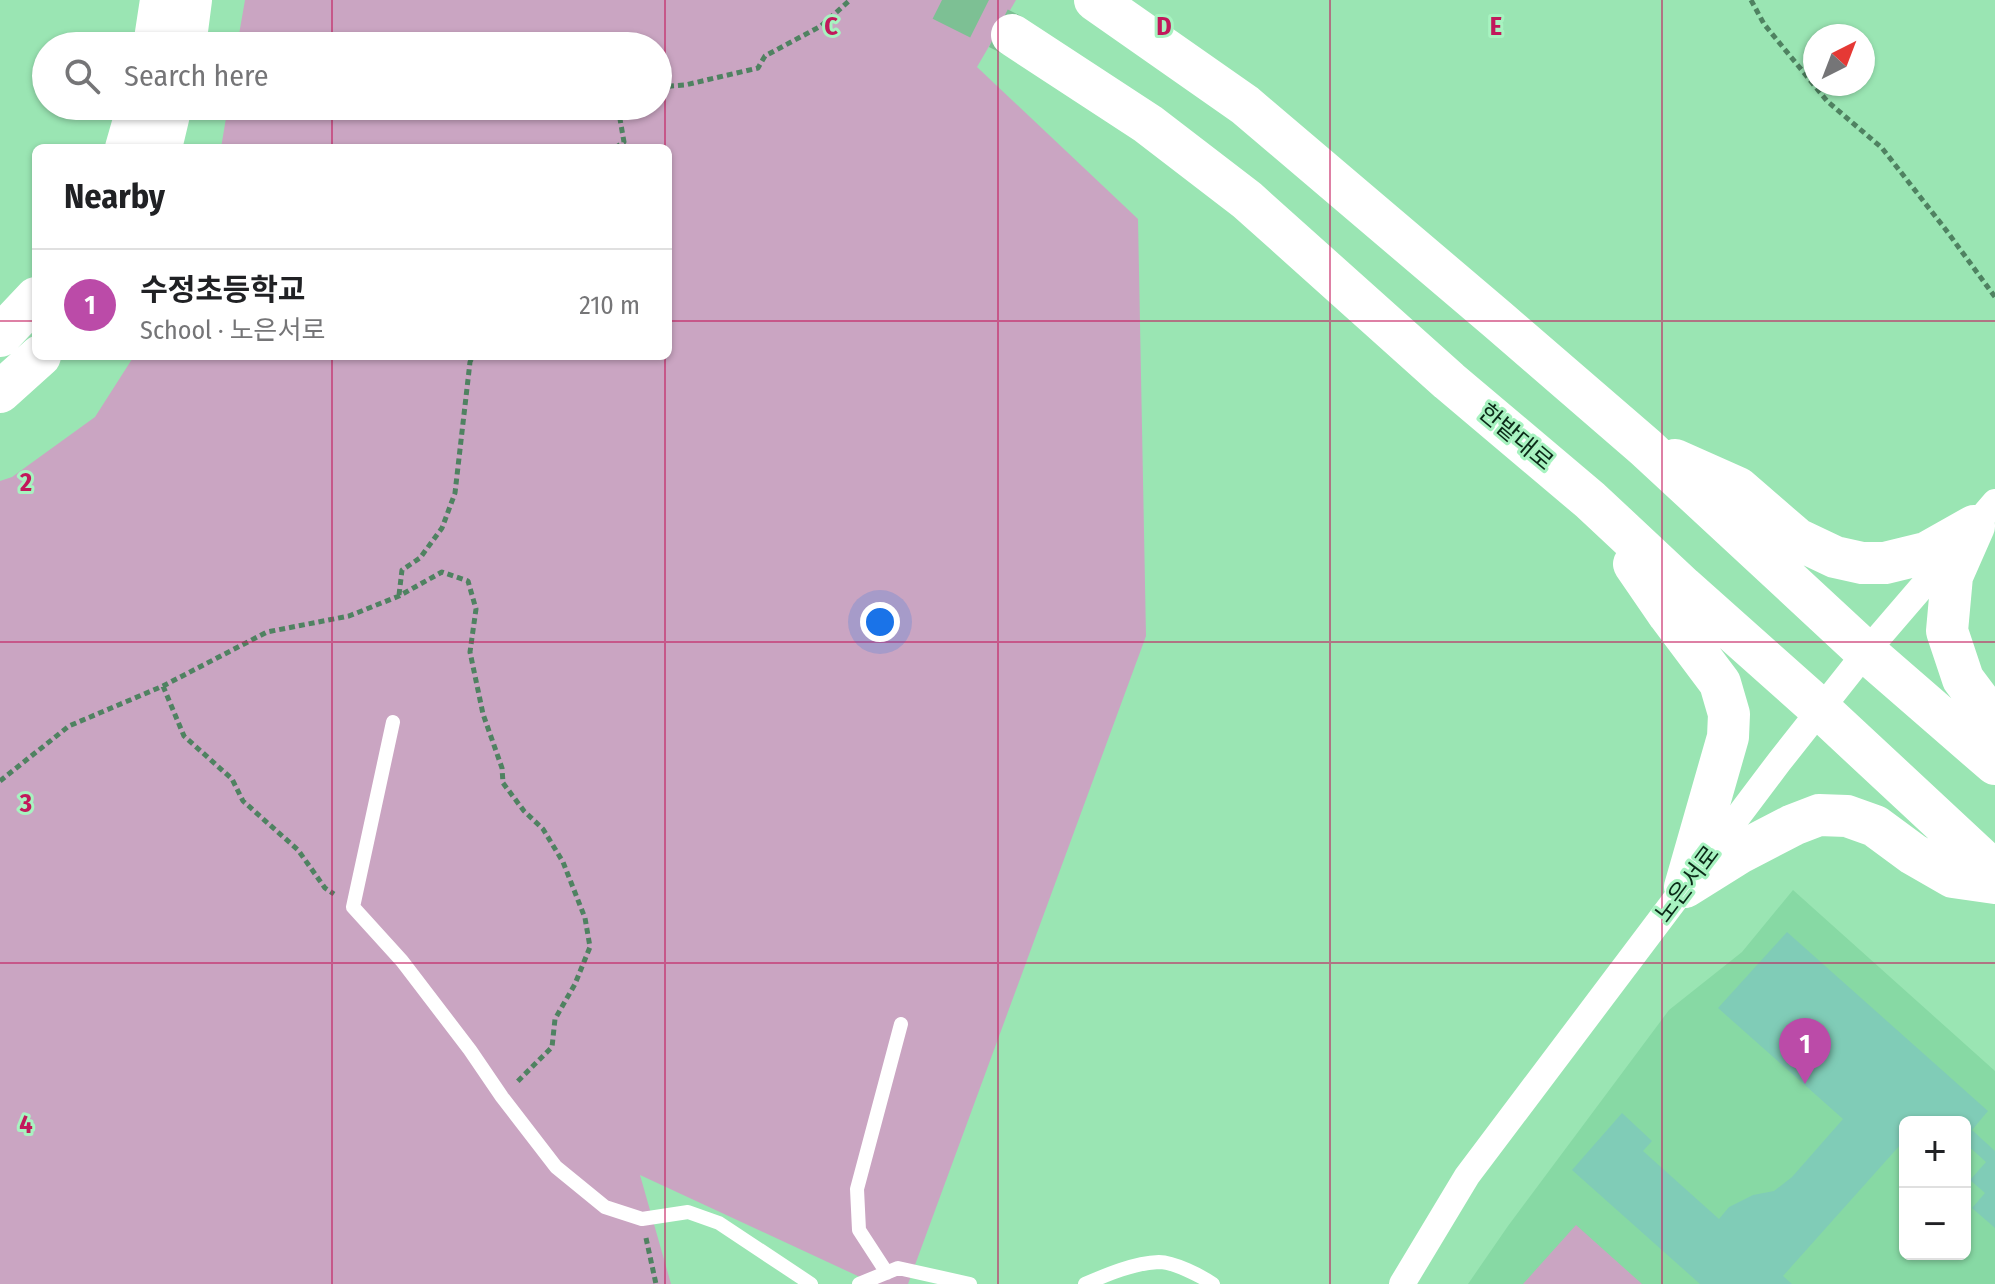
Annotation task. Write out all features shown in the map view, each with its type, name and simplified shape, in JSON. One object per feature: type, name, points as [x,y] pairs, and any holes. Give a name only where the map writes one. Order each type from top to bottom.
[{"type":"main road","points":[[156,32],[161,0]]},
{"type":"main road","points":[[187,32],[191,0]]},
{"type":"main road","points":[[1095,0],[1245,105],[1645,447],[1866,652],[1995,764]]},
{"type":"main road","name":"한밭대로","points":[[1012,35],[1148,124],[1247,200],[1449,381],[1590,500],[1995,872]]},
{"type":"main road","points":[[127,144],[134,120]]},
{"type":"main road","points":[[162,144],[168,120]]},
{"type":"main road","points":[[0,336],[32,302]]},
{"type":"main road","points":[[0,392],[36,360]]},
{"type":"main road","points":[[1645,447],[1738,488],[1797,539],[1835,557],[1862,563],[1885,563],[1926,553],[1989,509]]},
{"type":"main road","points":[[1590,500],[1720,683],[1729,714],[1728,737],[1685,887]]},
{"type":"main road","points":[[1989,509],[1952,576],[1947,631],[1963,679],[1995,717]]},
{"type":"main road","points":[[1685,887],[1741,852],[1819,815],[1847,816],[1875,826],[1913,854],[1953,877],[1995,883]]},
{"type":"street","name":"노은서로","points":[[1402,1284],[1467,1176],[1685,887],[1820,709],[1989,509]]},
{"type":"lane","points":[[393,722],[353,907],[402,961],[556,1167],[605,1207],[642,1219],[688,1212],[719,1223],[811,1284]]},
{"type":"lane","points":[[887,1273],[859,1230],[857,1189],[901,1024]]},
{"type":"lane","points":[[1085,1284],[1119,1270],[1162,1262],[1201,1276],[1213,1284]]},
{"type":"lane","points":[[859,1284],[898,1268],[970,1284]]},
{"type":"path","points":[[672,86],[758,68],[765,56],[821,26],[850,0]]},
{"type":"path","points":[[1751,0],[1764,24],[1827,101],[1882,148],[1995,297]]},
{"type":"path","points":[[620,120],[624,142],[621,144]]},
{"type":"path","points":[[399,596],[402,570],[420,558],[442,528],[455,493],[471,360]]},
{"type":"path","points":[[0,781],[69,726],[163,686],[267,632],[349,616],[399,596],[442,572],[468,581],[476,609],[470,652],[483,714],[502,768],[503,783],[524,811],[543,829],[563,862],[585,918],[590,947],[575,984],[555,1019],[552,1047],[502,1097]]},
{"type":"path","points":[[163,686],[184,736],[232,779],[243,801],[298,850],[325,888],[353,907]]},
{"type":"path","points":[[642,1219],[656,1284]]},
{"type":"shaded area","points":[[245,0],[1016,0],[977,67],[1138,219],[1146,636],[908,1284],[875,1284],[640,1175],[671,1284],[0,1284],[0,481],[12,477],[95,417],[131,360],[672,360],[672,144],[222,144],[226,120],[672,120],[672,32],[239,32]]},
{"type":"shaded area","points":[[1793,890],[1995,1071],[1995,1284],[1468,1284],[1669,1010],[1742,952]]},
{"type":"shaded area","points":[[1576,1225],[1642,1284],[1523,1284]]},
{"type":"building","points":[[1787,932],[1988,1111],[1972,1130],[1995,1151],[1995,1228],[1972,1208],[1985,1193],[1971,1179],[1986,1162],[1971,1148],[1971,1116],[1899,1116],[1899,1146],[1783,1276],[1792,1284],[1700,1284],[1572,1170],[1622,1113],[1652,1141],[1643,1151],[1719,1219],[1729,1207],[1753,1195],[1774,1191],[1792,1177],[1843,1119],[1718,1008]]},
{"type":"tunnel","points":[[942,0],[1012,35]]},
{"type":"place","name":"수정초등학교","points":[[1805,1084]]}]
